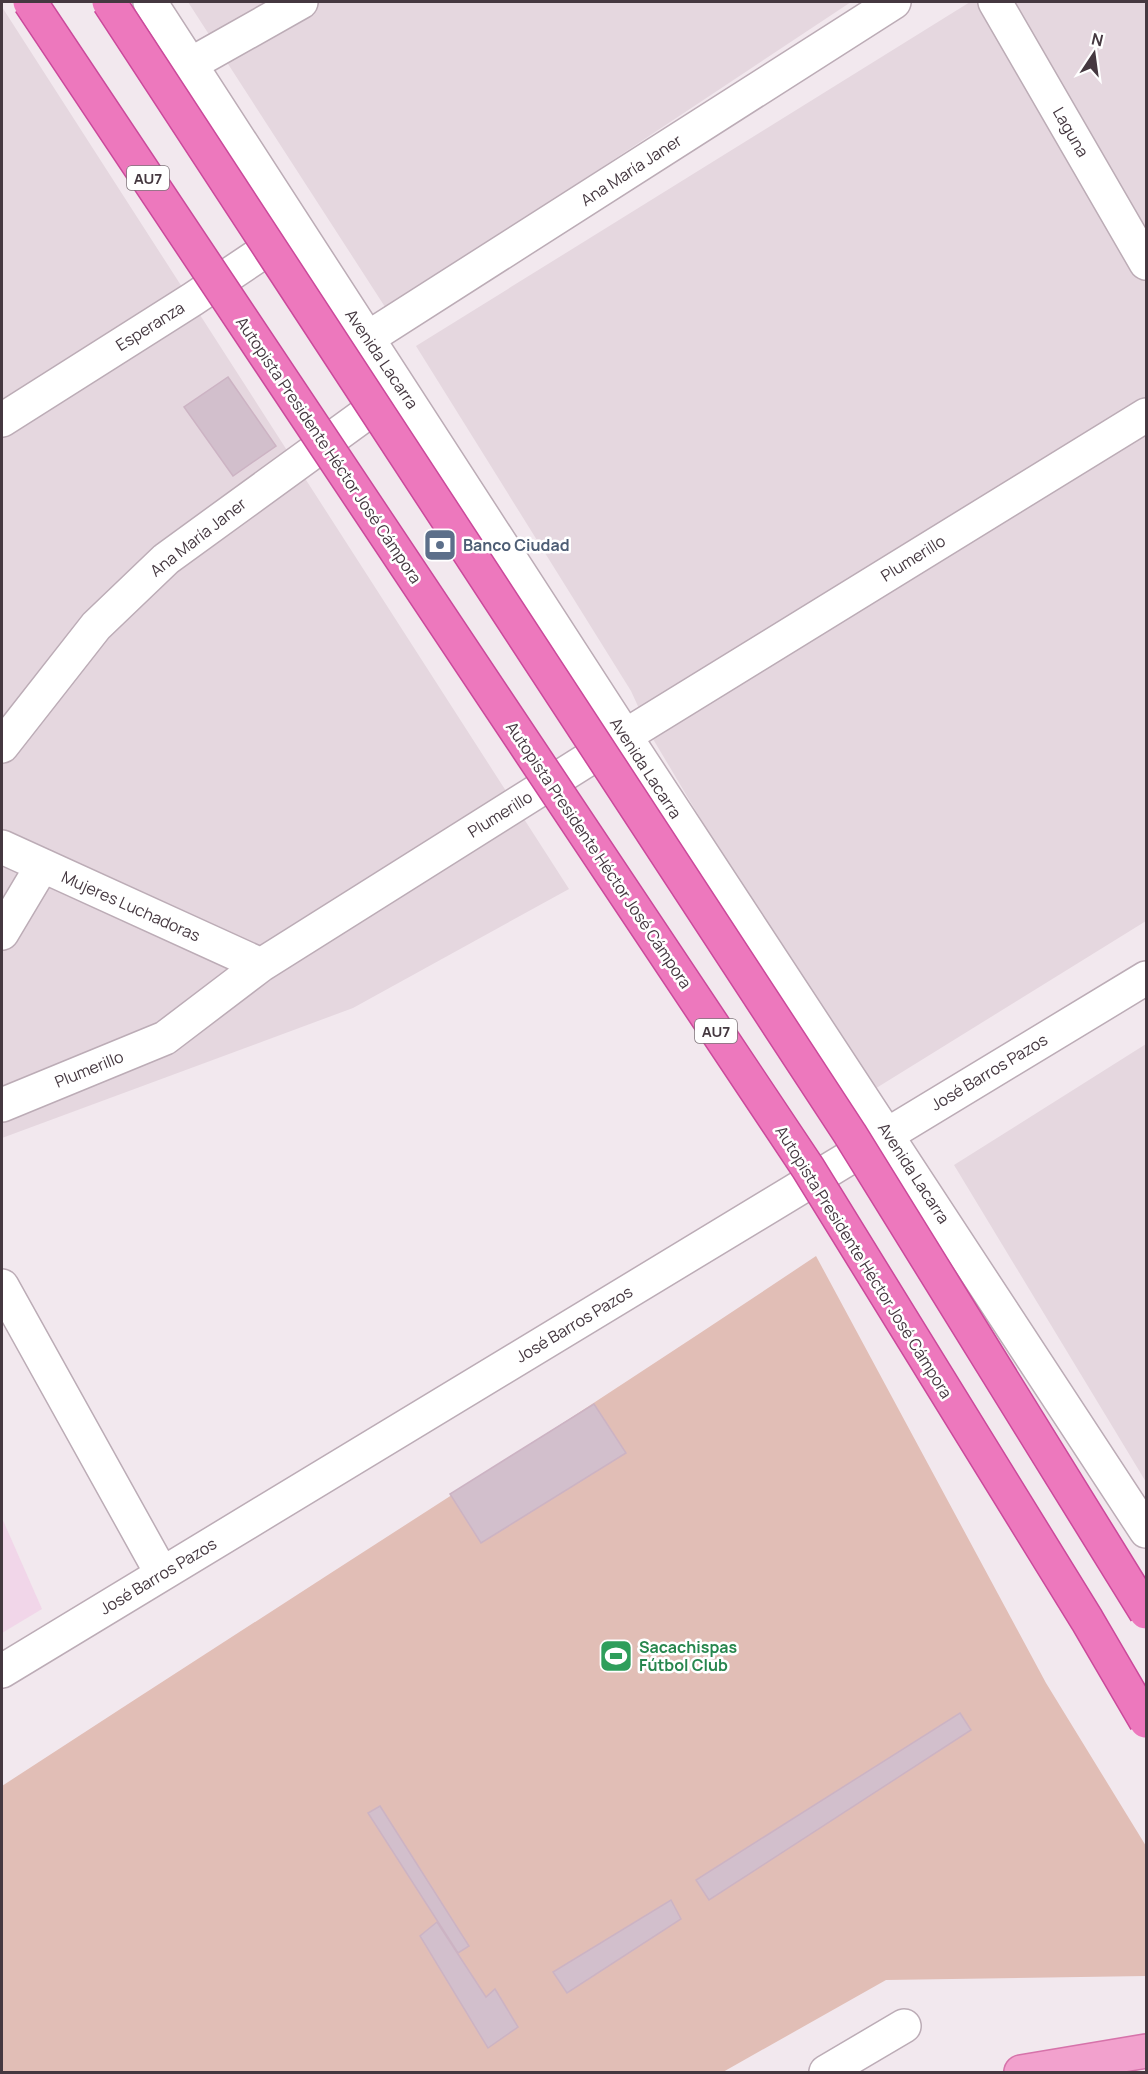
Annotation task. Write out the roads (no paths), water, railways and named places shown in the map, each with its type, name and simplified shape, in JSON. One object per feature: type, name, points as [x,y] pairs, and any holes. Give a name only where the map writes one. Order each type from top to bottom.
[{"type":"highway","name":"Autopista Presidente Héctor José Cámpora","points":[[30,2],[808,1168],[1088,1620],[1146,1721]]},
{"type":"highway","points":[[109,2],[850,1134],[1146,1612]]},
{"type":"main road","points":[[1021,2073],[1139,2052]]},
{"type":"street","name":"Avenida Lacarra","points":[[150,2],[402,388],[625,736],[1146,1530]]},
{"type":"street","points":[[191,64],[301,2]]},
{"type":"street","name":"Ana María Janer","points":[[368,338],[894,2]]},
{"type":"street","name":"Laguna","points":[[995,2],[1146,263]]},
{"type":"street","name":"Esperanza","points":[[2,420],[193,299],[297,229]]},
{"type":"street","name":"Ana María Janer","points":[[2,746],[96,627],[165,559],[402,388]]},
{"type":"street","name":"Plumerillo","points":[[2,1105],[165,1038],[261,965],[625,736],[1146,415]]},
{"type":"street","name":"Mujeres Luchadoras","points":[[2,847],[261,965]]},
{"type":"street","points":[[2,933],[42,866]]},
{"type":"street","name":"José Barros Pazos","points":[[2,1671],[1146,978]]},
{"type":"street","points":[[2,1286],[162,1574]]},
{"type":"street","points":[[826,2073],[904,2026]]},
{"type":"place","name":"Banco Ciudad","points":[[440,545]]},
{"type":"place","name":"Sacachispas Fútbol Club","points":[[616,1656]]}]
